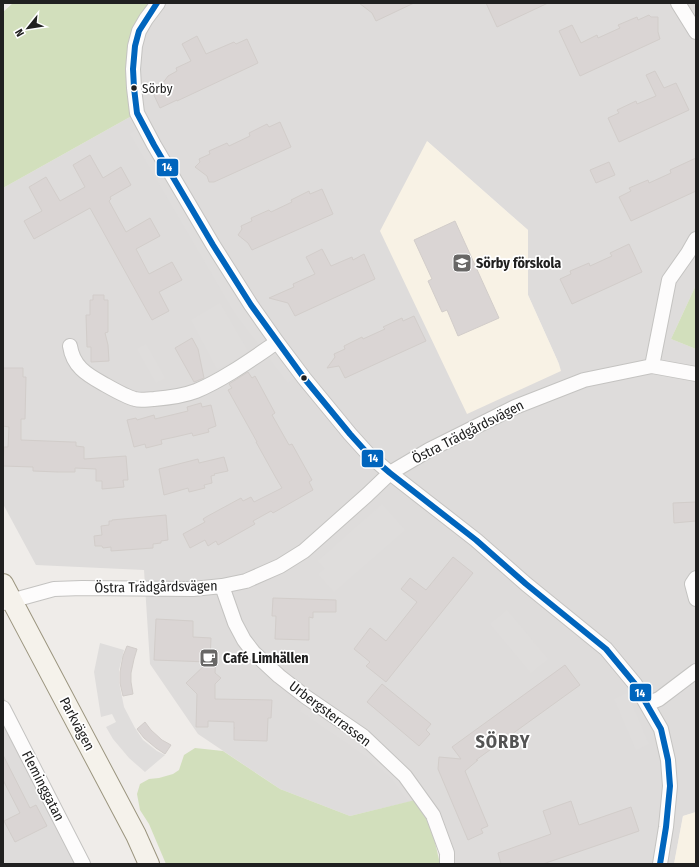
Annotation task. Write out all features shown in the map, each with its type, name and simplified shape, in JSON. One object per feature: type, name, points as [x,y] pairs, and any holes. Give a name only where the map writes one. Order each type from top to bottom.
[{"type":"main road","name":"Parkvägen","points":[[6,596],[136,835],[149,864]]},
{"type":"street","points":[[158,3],[139,31],[135,46],[133,69],[137,113],[154,145],[213,245],[251,305],[304,378],[350,434],[390,473],[476,540],[526,584],[606,649],[635,684],[661,729],[668,760],[670,786],[666,827],[660,864]]},
{"type":"street","points":[[678,3],[696,32]]},
{"type":"street","points":[[652,366],[669,280],[696,239]]},
{"type":"street","points":[[70,346],[70,351],[75,361],[87,374],[136,400],[180,395],[195,391],[242,366],[277,342]]},
{"type":"street","name":"Östra Trädgårdsvägen","points":[[6,596],[54,589],[193,589],[222,586],[246,581],[280,566],[304,551],[390,473],[429,450],[515,407],[584,380],[652,366],[696,374]]},
{"type":"street","points":[[696,578],[692,584],[696,599]]},
{"type":"street","name":"Urbergsterrassen","points":[[222,586],[235,623],[244,640],[254,653],[279,676],[306,697],[363,736],[405,776],[433,815],[447,853],[447,864]]},
{"type":"street","points":[[647,704],[659,699],[696,671]]},
{"type":"street","name":"Fleminggatan","points":[[3,708],[83,864]]},
{"type":"shaded area","points":[[156,3],[696,3],[696,285],[671,339],[696,349],[696,812],[683,816],[674,864],[454,864],[454,851],[439,812],[429,797],[350,816],[280,789],[198,734],[150,664],[144,570],[36,565],[3,504],[3,188],[137,113],[133,69]],"holes":[[[427,141],[528,230],[528,295],[559,364]]]},
{"type":"shaded area","points":[[137,129],[244,307],[297,377],[288,383],[234,312],[130,134]]},
{"type":"shaded area","name":"Sörby förskola","points":[[427,141],[528,230],[528,295],[561,371],[467,414],[380,231]]},
{"type":"shaded area","points":[[220,303],[249,353],[217,369],[191,320]]},
{"type":"shaded area","points":[[146,344],[165,378],[156,383],[137,349]]},
{"type":"shaded area","points":[[382,504],[405,530],[334,592],[318,574],[325,569],[318,561]]},
{"type":"shaded area","points":[[507,610],[548,659],[531,673],[490,624]]},
{"type":"shaded area","points":[[100,643],[124,650],[119,670],[119,682],[124,707],[143,740],[157,751],[165,755],[145,772],[129,758],[113,739],[106,727],[116,722],[112,714],[101,717],[94,672]]},
{"type":"shaded area","points":[[627,693],[649,744],[636,750],[614,699]]},
{"type":"shaded area","points":[[3,696],[90,864],[3,864]]},
{"type":"shaded area","points":[[306,702],[369,745],[418,795],[408,801],[392,779],[367,757],[300,711]]},
{"type":"shaded area","points":[[696,812],[696,864],[674,864],[683,816]]},
{"type":"green space","points":[[13,3],[158,3],[139,31],[137,113],[3,188],[3,12]]},
{"type":"green space","points":[[696,285],[696,349],[671,339]]},
{"type":"green space","points":[[195,748],[223,751],[280,789],[350,816],[415,800],[425,812],[432,829],[440,864],[166,864],[149,824],[140,810],[137,794],[140,784],[149,779],[173,774],[179,770],[184,755]]},
{"type":"building","points":[[359,3],[414,3],[376,21],[372,13]]},
{"type":"building","points":[[486,3],[548,3],[497,27]]},
{"type":"building","points":[[649,15],[651,17],[658,17],[658,32],[660,39],[580,76],[559,31],[572,25],[581,43],[597,35],[598,38],[620,28],[618,25],[637,17],[638,20]]},
{"type":"building","points":[[197,36],[206,54],[234,42],[236,44],[247,39],[258,63],[160,108],[152,91],[160,87],[168,76],[177,71],[176,68],[191,61],[182,44]]},
{"type":"building","points":[[655,71],[664,88],[676,83],[689,110],[619,142],[608,118],[619,113],[617,110],[636,101],[637,104],[656,96],[646,75]]},
{"type":"building","points":[[280,122],[291,147],[214,182],[209,182],[207,176],[195,167],[200,162],[199,159],[210,154],[209,151],[227,143],[229,146],[250,136],[249,133],[267,124],[269,127]]},
{"type":"building","points":[[90,155],[103,178],[121,167],[131,185],[110,197],[111,199],[109,201],[126,232],[150,218],[160,236],[136,249],[149,274],[172,262],[182,280],[159,292],[169,311],[152,320],[90,208],[34,239],[24,221],[42,211],[29,187],[46,177],[60,201],[85,187],[73,165]]},
{"type":"building","points":[[696,158],[696,191],[631,221],[619,197],[631,191],[629,188],[648,180],[649,183],[671,173],[670,170]]},
{"type":"building","points":[[609,162],[615,175],[596,183],[590,170]]},
{"type":"building","points":[[322,189],[333,214],[252,250],[248,243],[238,235],[242,229],[241,226],[252,221],[251,218],[269,210],[271,212],[292,202],[291,200],[309,191],[310,194]]},
{"type":"building","points":[[455,221],[499,318],[458,336],[447,310],[442,312],[428,281],[432,279],[414,240]]},
{"type":"building","points":[[629,244],[642,272],[572,304],[560,279],[571,274],[570,271],[589,263],[590,266],[612,256],[610,253]]},
{"type":"building","points":[[322,249],[331,266],[352,257],[353,260],[364,254],[375,279],[295,316],[288,303],[269,298],[294,287],[293,284],[315,274],[306,257]]},
{"type":"building","points":[[93,295],[104,295],[104,300],[108,300],[108,332],[105,333],[108,345],[109,361],[91,362],[91,347],[87,347],[86,315],[90,315],[90,300],[93,300]]},
{"type":"building","points":[[414,316],[426,341],[345,378],[339,366],[327,368],[335,357],[334,354],[345,349],[344,346],[362,337],[363,339],[385,329],[383,327],[402,318],[403,321]]},
{"type":"building","points":[[192,338],[198,349],[204,378],[194,382],[175,348]]},
{"type":"building","points":[[3,368],[23,368],[23,377],[26,377],[25,419],[21,419],[21,440],[76,442],[76,446],[84,447],[84,459],[126,456],[128,480],[123,480],[124,487],[102,489],[102,481],[96,481],[96,469],[75,468],[75,472],[58,472],[33,471],[33,467],[3,466],[4,447],[8,447],[9,427],[3,426]]},
{"type":"building","points":[[248,372],[252,378],[255,376],[275,413],[272,415],[289,445],[292,444],[312,480],[309,482],[313,490],[273,513],[271,511],[253,521],[255,524],[218,545],[216,541],[208,546],[205,540],[190,548],[183,534],[205,522],[203,519],[206,517],[241,498],[243,501],[251,497],[254,502],[282,488],[228,390],[232,388],[229,384]]},
{"type":"building","points":[[201,403],[202,407],[211,405],[216,426],[208,429],[209,432],[193,436],[192,433],[161,440],[162,444],[146,448],[145,444],[134,447],[127,420],[136,418],[137,420],[154,415],[155,419],[188,411],[187,407]]},
{"type":"building","points":[[224,457],[228,471],[211,476],[212,483],[204,485],[205,488],[189,492],[188,488],[164,495],[159,469],[198,459],[199,463]]},
{"type":"building","points":[[696,502],[696,521],[674,523],[673,503]]},
{"type":"building","points":[[166,515],[168,540],[153,544],[153,548],[111,551],[111,547],[103,548],[102,546],[95,546],[94,536],[102,535],[101,526],[109,525],[109,521]]},
{"type":"building","points":[[453,557],[473,573],[386,682],[366,666],[370,662],[354,649],[370,628],[386,641],[417,602],[401,589],[410,578],[426,590]]},
{"type":"building","points":[[273,598],[336,600],[336,612],[313,612],[313,618],[309,617],[309,640],[275,639],[276,616],[272,616]]},
{"type":"building","points":[[156,619],[193,621],[193,637],[211,638],[210,660],[216,655],[215,673],[221,678],[215,684],[215,699],[272,700],[271,718],[268,718],[267,741],[234,740],[234,722],[208,721],[208,727],[196,727],[197,694],[186,683],[208,662],[154,660]]},
{"type":"building","points":[[127,646],[137,649],[131,673],[133,694],[123,696],[120,683],[120,672],[123,656]]},
{"type":"building","points":[[565,665],[580,685],[476,760],[478,760],[465,771],[488,826],[481,829],[483,833],[468,840],[438,769],[439,757],[461,759],[452,747]]},
{"type":"building","points":[[382,684],[431,724],[426,730],[430,734],[419,746],[367,702]]},
{"type":"building","points":[[145,722],[162,740],[171,745],[165,754],[144,738],[137,729]]},
{"type":"building","points":[[3,755],[30,808],[36,805],[47,826],[15,842],[4,821],[20,813],[3,780]]},
{"type":"building","points":[[571,801],[579,825],[631,807],[639,831],[543,864],[501,864],[498,853],[551,834],[543,811]]},
{"type":"transit line","name":"14","points":[[157,3],[139,31],[135,46],[133,69],[137,113],[154,145],[213,245],[251,305],[304,378],[350,434],[369,455],[390,473],[476,540],[526,584],[606,649],[635,684],[661,729],[668,760],[670,786],[666,827],[660,864]]},
{"type":"place","name":"Sörby","points":[[134,88]]},
{"type":"place","name":"Sörby förskola","points":[[462,263]]},
{"type":"place","name":"Café Limhällen","points":[[209,658]]},
{"type":"district","name":"SÖRBY","points":[[503,742]]}]
